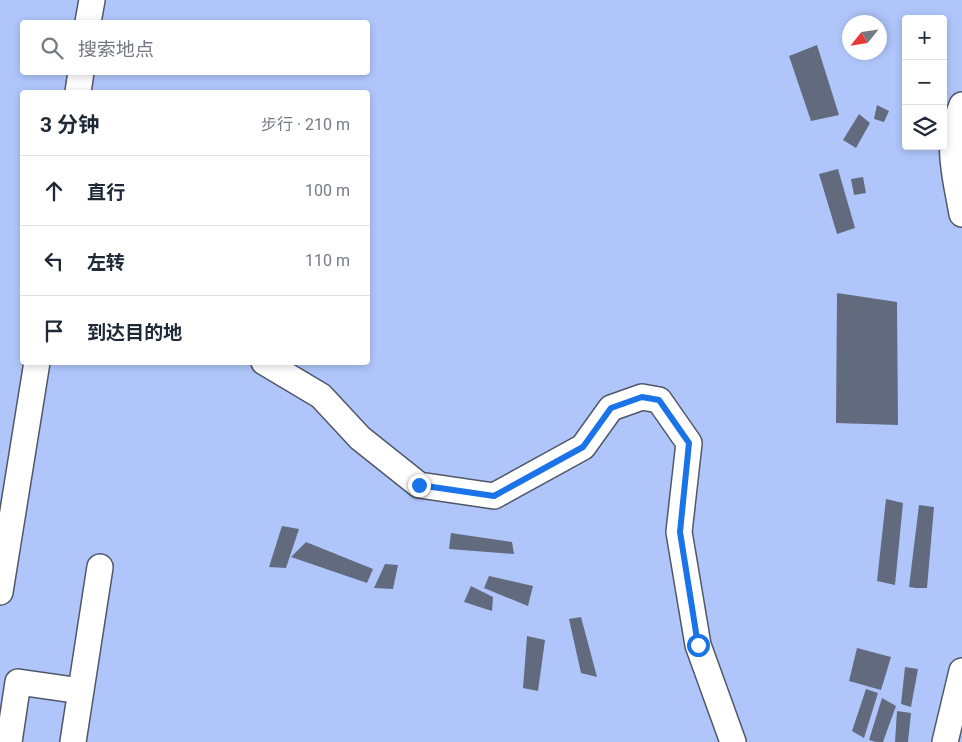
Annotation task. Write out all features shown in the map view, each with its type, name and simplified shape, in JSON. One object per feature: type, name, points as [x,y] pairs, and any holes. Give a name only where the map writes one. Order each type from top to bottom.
[{"type":"street","points":[[88,20],[92,0]]},
{"type":"street","points":[[78,90],[81,75]]},
{"type":"street","points":[[962,106],[954,124],[951,147],[962,214]]},
{"type":"street","points":[[0,592],[37,365]]},
{"type":"street","points":[[269,365],[321,396],[360,438],[419,485],[494,496],[583,447],[611,408],[642,397],[659,400],[689,443],[680,532],[698,645],[733,742]]},
{"type":"street","points":[[73,742],[100,567]]},
{"type":"street","points":[[945,742],[962,671]]},
{"type":"street","points":[[9,742],[18,682],[81,691]]},
{"type":"shaded area","points":[[0,0],[962,0],[962,742],[0,742]]},
{"type":"building","points":[[817,45],[839,115],[811,121],[789,56]]},
{"type":"building","points":[[877,105],[889,111],[884,122],[874,119]]},
{"type":"building","points":[[859,114],[870,123],[856,148],[843,140]]},
{"type":"building","points":[[838,169],[855,228],[837,234],[819,174]]},
{"type":"building","points":[[863,177],[866,193],[854,195],[851,179]]},
{"type":"building","points":[[837,293],[897,302],[898,425],[836,423]]},
{"type":"building","points":[[886,499],[903,503],[895,585],[877,581]]},
{"type":"building","points":[[919,505],[934,507],[927,588],[909,587]]},
{"type":"building","points":[[282,526],[299,529],[286,568],[269,567]]},
{"type":"building","points":[[451,533],[512,542],[514,554],[449,549]]},
{"type":"building","points":[[306,542],[373,569],[367,583],[291,557]]},
{"type":"building","points":[[385,564],[398,565],[393,589],[374,588]]},
{"type":"building","points":[[489,576],[533,586],[528,606],[484,588]]},
{"type":"building","points":[[471,586],[493,597],[492,611],[464,602]]},
{"type":"building","points":[[581,617],[597,677],[581,673],[569,619]]},
{"type":"building","points":[[527,636],[545,640],[538,691],[523,688]]},
{"type":"building","points":[[857,648],[891,657],[881,690],[849,681]]},
{"type":"building","points":[[905,667],[918,669],[911,707],[901,704]]},
{"type":"building","points":[[866,689],[878,693],[864,738],[852,731]]},
{"type":"building","points":[[882,698],[896,706],[883,742],[876,742],[869,740]]},
{"type":"building","points":[[897,711],[911,713],[908,742],[895,742]]},
{"type":"route","points":[[419,485],[494,496],[583,447],[611,408],[642,397],[659,400],[689,443],[680,532],[698,645]]}]
